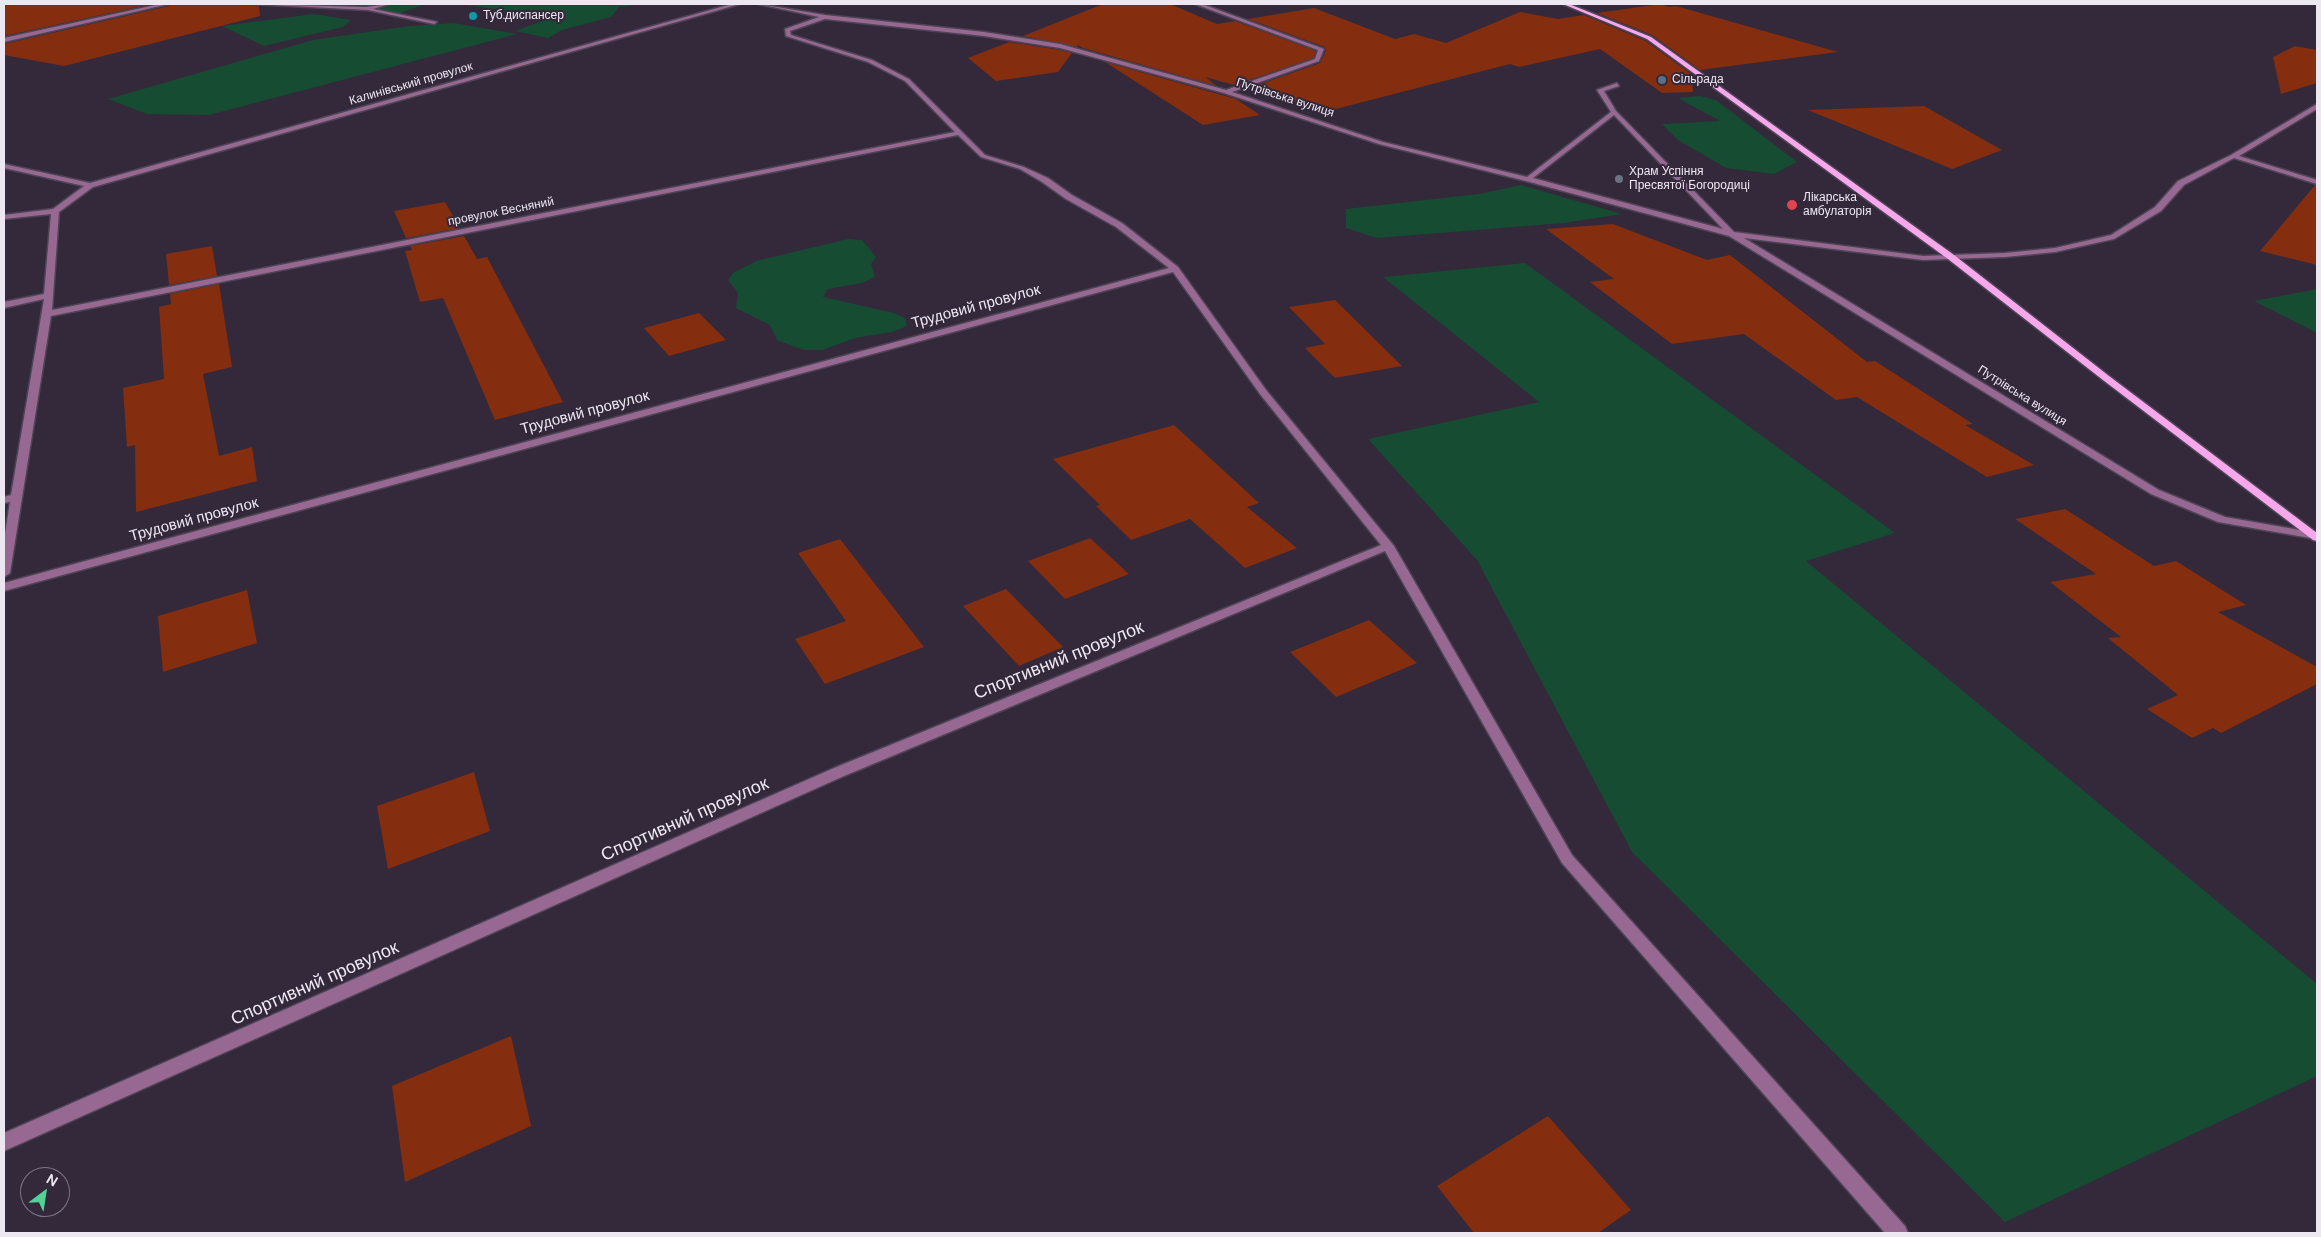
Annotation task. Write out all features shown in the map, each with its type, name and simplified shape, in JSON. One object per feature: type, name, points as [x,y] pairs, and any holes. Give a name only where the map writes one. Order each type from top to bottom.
[{"type":"main road","name":"Путрівська вулиця","points":[[1565,4],[1649,38],[1951,258],[2316,537]]},
{"type":"street","points":[[153,4],[164,4]]},
{"type":"street","points":[[4,40],[164,4]]},
{"type":"street","points":[[255,4],[366,9],[434,22]]},
{"type":"street","points":[[366,9],[387,4]]},
{"type":"street","name":"Калинівський провулок","points":[[90,185],[737,4]]},
{"type":"street","name":"Путрівська вулиця","points":[[761,4],[825,17],[984,34],[1060,46],[1226,92],[1381,143],[1528,179],[1732,234],[1923,258],[1951,258]]},
{"type":"street","points":[[1198,4],[1321,49],[1317,60],[1226,92]]},
{"type":"street","points":[[825,17],[787,30],[788,36],[870,61],[907,80],[983,156],[1030,172],[1045,180],[1068,197],[1119,225],[1175,269],[1263,392],[1388,546],[1567,859],[1898,1233]]},
{"type":"street","points":[[1617,85],[1600,90],[1614,112],[1732,234]]},
{"type":"street","points":[[1951,258],[2055,250],[2114,236],[2158,209],[2181,183],[2233,156],[2317,106]]},
{"type":"street","points":[[1528,179],[1614,112]]},
{"type":"street","name":"провулок Весняний","points":[[47,314],[959,133]]},
{"type":"street","points":[[2233,156],[2317,182]]},
{"type":"street","points":[[4,166],[90,185]]},
{"type":"street","points":[[4,217],[55,211],[90,185]]},
{"type":"street","points":[[4,573],[47,314],[55,211]]},
{"type":"street","name":"Путрівська вулиця","points":[[1732,234],[2155,492],[2222,520],[2316,537]]},
{"type":"street","name":"Трудовий провулок","points":[[4,587],[1175,269]]},
{"type":"street","points":[[4,305],[48,296]]},
{"type":"street","points":[[4,500],[18,497]]},
{"type":"street","name":"Спортивний провулок","points":[[4,1142],[839,772],[1388,546]]},
{"type":"green space","points":[[355,4],[426,4],[397,14],[364,8]]},
{"type":"green space","points":[[457,4],[645,4],[619,7],[611,17],[562,30],[548,38],[515,31],[553,17]]},
{"type":"green space","points":[[314,14],[351,20],[343,27],[264,46],[222,26]]},
{"type":"green space","points":[[454,23],[517,34],[209,115],[147,114],[108,99],[313,40],[409,26]]},
{"type":"green space","points":[[1700,96],[1716,100],[1797,162],[1774,174],[1726,168],[1678,140],[1662,124],[1720,121],[1678,98]]},
{"type":"green space","points":[[1521,185],[1622,214],[1564,223],[1377,238],[1346,228],[1346,209],[1479,194]]},
{"type":"green space","points":[[848,239],[862,240],[876,257],[871,264],[875,277],[862,283],[828,289],[823,297],[894,313],[905,318],[907,326],[892,332],[855,338],[822,350],[803,350],[777,340],[770,325],[736,308],[738,293],[728,280],[733,273],[756,261]]},
{"type":"green space","points":[[1525,263],[1895,533],[1806,561],[2317,984],[2317,1076],[2005,1222],[1632,852],[1477,560],[1368,439],[1539,402],[1383,277]]},
{"type":"green space","points":[[2317,289],[2317,333],[2254,301]]},
{"type":"building","points":[[4,4],[152,4],[4,36]]},
{"type":"building","points":[[171,4],[250,4],[259,6],[260,16],[64,66],[4,55],[4,44]]},
{"type":"building","points":[[1103,4],[1170,4],[1217,24],[1235,21],[1316,51],[1314,58],[1234,85],[1205,77],[1217,86],[1078,45],[1077,47],[1023,36]]},
{"type":"building","points":[[1660,4],[1669,7],[1676,6],[1838,52],[1700,70],[1652,35],[1597,13]]},
{"type":"building","points":[[1314,8],[1395,39],[1414,34],[1446,43],[1520,12],[1558,19],[1584,15],[1646,41],[1691,74],[1693,92],[1662,93],[1600,49],[1519,67],[1510,64],[1328,111],[1247,89],[1320,63],[1326,50],[1325,47],[1248,19]]},
{"type":"building","points":[[1009,42],[1072,53],[1058,72],[996,81],[968,58]]},
{"type":"building","points":[[2295,46],[2317,50],[2317,83],[2281,94],[2273,57]]},
{"type":"building","points":[[1105,62],[1236,99],[1260,115],[1203,125]]},
{"type":"building","points":[[1924,106],[2002,150],[1952,169],[1808,110]]},
{"type":"building","points":[[2315,185],[2317,186],[2317,265],[2260,251]]},
{"type":"building","points":[[445,202],[460,228],[406,238],[394,211]]},
{"type":"building","points":[[1613,224],[1707,260],[1730,255],[1867,362],[1875,361],[1973,424],[1965,425],[2034,465],[1987,477],[1857,397],[1836,400],[1744,334],[1672,344],[1590,282],[1614,279],[1546,229]]},
{"type":"building","points":[[464,236],[477,259],[487,257],[563,402],[495,420],[443,298],[420,302],[405,251],[412,250],[410,246]]},
{"type":"building","points":[[212,246],[217,276],[169,285],[166,254]]},
{"type":"building","points":[[219,284],[232,367],[203,374],[219,456],[252,447],[257,481],[136,512],[135,445],[127,447],[123,388],[164,379],[159,307],[171,304],[170,294]]},
{"type":"building","points":[[1335,300],[1402,366],[1335,378],[1305,348],[1325,344],[1289,307]]},
{"type":"building","points":[[699,313],[726,340],[669,356],[644,328]]},
{"type":"building","points":[[1174,425],[1259,503],[1247,507],[1297,548],[1245,568],[1190,519],[1131,540],[1096,506],[1100,505],[1053,459]]},
{"type":"building","points":[[2065,509],[2154,566],[2176,561],[2246,605],[2218,612],[2317,667],[2317,684],[2221,733],[2213,728],[2192,738],[2147,709],[2178,695],[2108,638],[2121,637],[2050,582],[2096,574],[2015,519]]},
{"type":"building","points":[[1090,538],[1129,574],[1065,599],[1028,561]]},
{"type":"building","points":[[840,539],[924,647],[825,684],[795,639],[846,621],[798,553]]},
{"type":"building","points":[[1006,589],[1063,647],[1019,666],[963,606]]},
{"type":"building","points":[[247,590],[257,643],[163,672],[158,616]]},
{"type":"building","points":[[1369,620],[1417,663],[1336,697],[1290,652]]},
{"type":"building","points":[[474,772],[490,831],[388,869],[377,806]]},
{"type":"building","points":[[511,1036],[531,1126],[405,1182],[392,1086]]},
{"type":"building","points":[[1548,1116],[1631,1210],[1598,1233],[1474,1233],[1437,1186]]},
{"type":"place","name":"Туб.диспансер","points":[[473,16]]},
{"type":"place","name":"Сільрада","points":[[1662,80]]},
{"type":"place","name":"Храм Успіння Пресвятої Богородиці","points":[[1619,179]]},
{"type":"place","name":"Лікарська амбулаторія","points":[[1792,205]]}]
